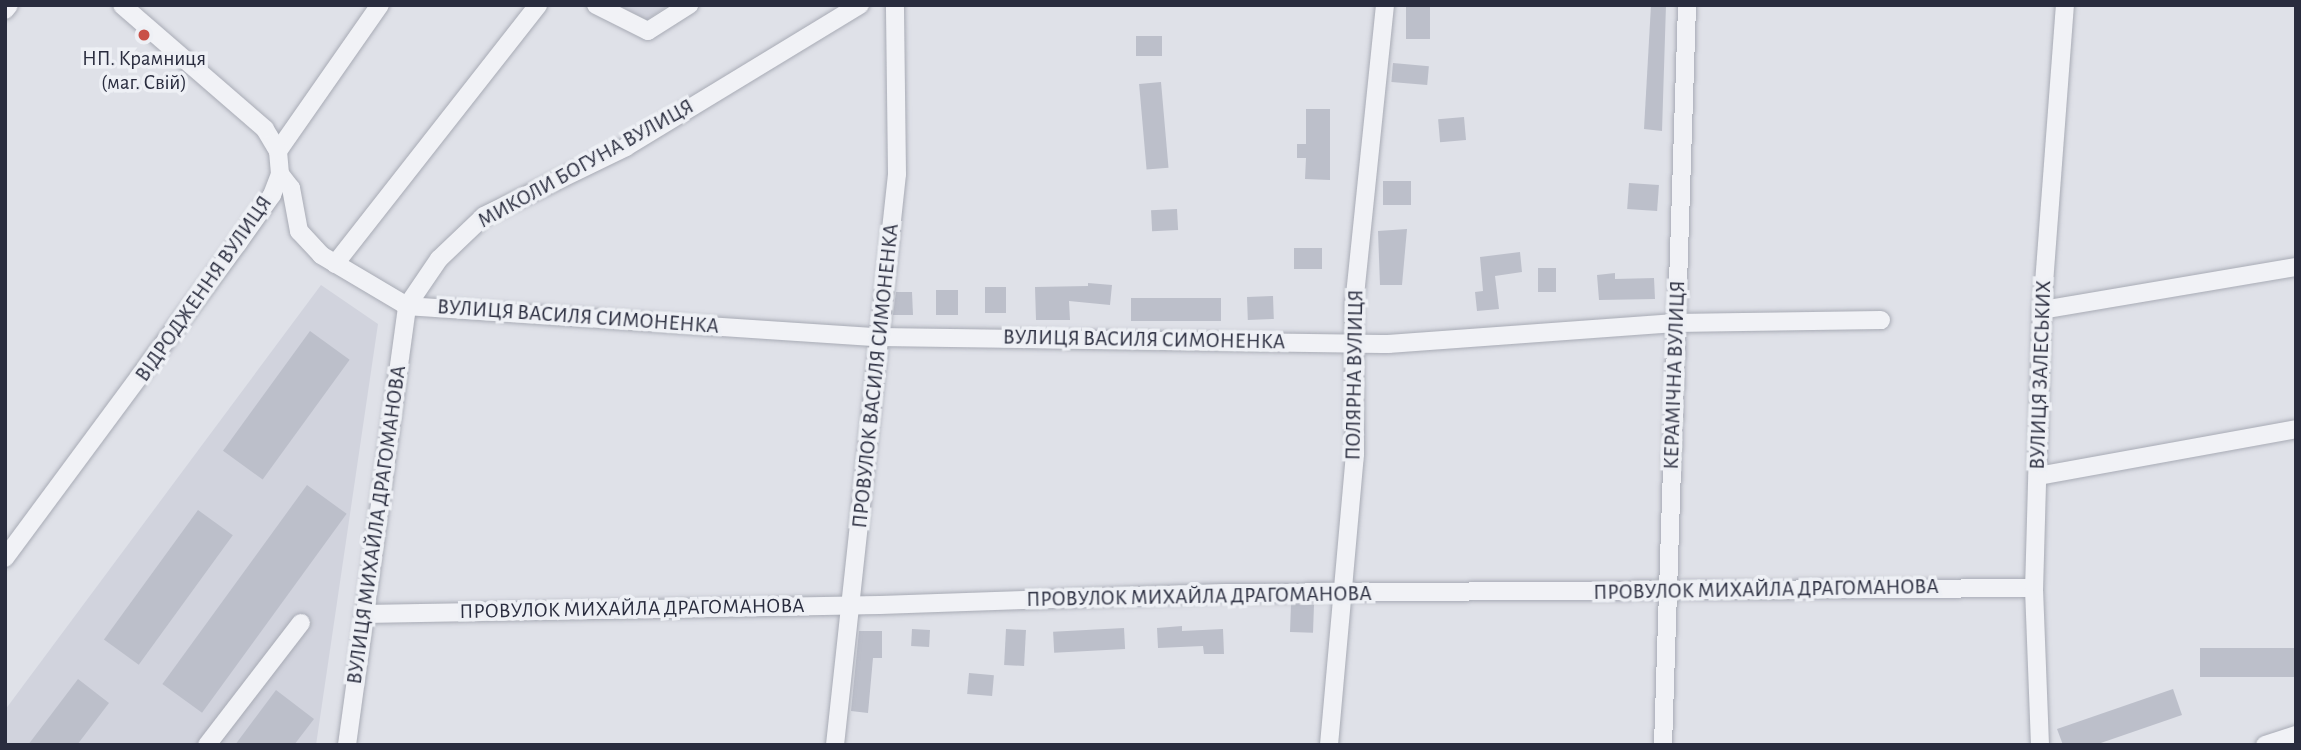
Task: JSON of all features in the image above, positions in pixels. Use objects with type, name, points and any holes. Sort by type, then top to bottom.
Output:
[{"type":"street","points":[[5,10],[9,5]]},
{"type":"street","points":[[122,5],[265,129],[278,151],[380,5]]},
{"type":"street","points":[[335,264],[538,5]]},
{"type":"street","points":[[596,5],[648,31],[688,5]]},
{"type":"street","name":"МИКОЛИ БОГУНА ВУЛИЦЯ","points":[[407,306],[439,259],[484,216],[626,147],[860,5]]},
{"type":"street","name":"ПРОВУЛОК ВАСИЛЯ СИМОНЕНКА","points":[[835,745],[897,174],[895,5]]},
{"type":"street","name":"ПОЛЯРНА ВУЛИЦЯ","points":[[1329,745],[1355,454],[1354,342],[1359,252],[1385,5]]},
{"type":"street","name":"КЕРАМІЧНА ВУЛИЦЯ","points":[[1663,745],[1687,5]]},
{"type":"street","name":"ВУЛИЦЯ ЗАЛЕСЬКИХ","points":[[2040,745],[2034,588],[2042,310],[2065,5]]},
{"type":"street","name":"ВІДРОДЖЕННЯ ВУЛИЦЯ","points":[[5,558],[272,195],[280,174],[278,151]]},
{"type":"street","points":[[280,174],[291,188],[299,231],[335,264],[407,306]]},
{"type":"street","points":[[2042,310],[2296,268]]},
{"type":"street","name":"ВУЛИЦЯ ВАСИЛЯ СИМОНЕНКА","points":[[407,306],[879,337],[1354,342],[1675,323],[1881,320]]},
{"type":"street","name":"ВУЛИЦЯ МИХАЙЛА ДРАГОМАНОВА","points":[[347,745],[407,306]]},
{"type":"street","points":[[2038,477],[2296,429]]},
{"type":"street","name":"ПРОВУЛОК МИХАЙЛА ДРАГОМАНОВА","points":[[364,614],[849,606],[1225,593],[1668,593],[2034,588]]},
{"type":"street","points":[[207,745],[301,623]]},
{"type":"street","points":[[2265,745],[2296,735]]},
{"type":"shaded area","points":[[618,5],[669,5],[647,20]]},
{"type":"shaded area","points":[[321,285],[378,324],[316,745],[5,745],[5,710]]},
{"type":"building","points":[[1406,5],[1430,5],[1430,39],[1406,39]]},
{"type":"building","points":[[1651,5],[1666,5],[1662,131],[1644,129]]},
{"type":"building","points":[[1136,36],[1162,36],[1162,56],[1136,56]]},
{"type":"building","points":[[1393,63],[1429,66],[1427,85],[1391,82]]},
{"type":"building","points":[[1161,82],[1168,168],[1147,170],[1139,84]]},
{"type":"building","points":[[1306,109],[1330,109],[1330,180],[1305,179],[1306,158],[1297,158],[1297,144],[1306,144]]},
{"type":"building","points":[[1464,117],[1466,140],[1440,142],[1438,119]]},
{"type":"building","points":[[1383,181],[1411,181],[1411,205],[1383,205]]},
{"type":"building","points":[[1629,183],[1659,185],[1657,211],[1627,209]]},
{"type":"building","points":[[1177,209],[1178,230],[1152,231],[1151,210]]},
{"type":"building","points":[[1407,229],[1402,285],[1380,285],[1378,231]]},
{"type":"building","points":[[1294,248],[1322,248],[1322,269],[1294,269]]},
{"type":"building","points":[[1520,252],[1522,272],[1495,276],[1499,309],[1477,311],[1475,292],[1483,291],[1480,257]]},
{"type":"building","points":[[1538,268],[1556,268],[1556,292],[1538,292]]},
{"type":"building","points":[[1615,273],[1615,279],[1654,278],[1655,299],[1599,300],[1597,275]]},
{"type":"building","points":[[1088,283],[1112,285],[1110,305],[1069,301],[1070,320],[1036,320],[1035,287],[1088,286]]},
{"type":"building","points":[[985,287],[1006,287],[1006,313],[985,313]]},
{"type":"building","points":[[936,290],[958,290],[958,315],[936,315]]},
{"type":"building","points":[[896,292],[912,292],[913,315],[893,315]]},
{"type":"building","points":[[1273,296],[1274,319],[1248,320],[1247,297]]},
{"type":"building","points":[[1131,298],[1221,298],[1221,321],[1131,321]]},
{"type":"building","points":[[310,331],[350,360],[263,480],[223,451]]},
{"type":"building","points":[[307,485],[347,514],[202,713],[162,684]]},
{"type":"building","points":[[198,510],[233,535],[139,665],[104,639]]},
{"type":"building","points":[[1291,604],[1314,605],[1313,633],[1290,632]]},
{"type":"building","points":[[1182,626],[1182,631],[1223,629],[1224,654],[1204,654],[1203,646],[1158,648],[1157,628]]},
{"type":"building","points":[[1124,628],[1125,649],[1054,653],[1053,632]]},
{"type":"building","points":[[912,629],[930,630],[929,647],[911,646]]},
{"type":"building","points":[[1006,629],[1026,630],[1024,666],[1004,665]]},
{"type":"building","points":[[859,631],[882,631],[882,658],[873,658],[868,713],[851,711]]},
{"type":"building","points":[[2200,648],[2296,648],[2296,677],[2200,677]]},
{"type":"building","points":[[969,673],[994,675],[992,696],[967,694]]},
{"type":"building","points":[[78,679],[109,703],[77,745],[28,745]]},
{"type":"building","points":[[2173,689],[2182,715],[2095,745],[2063,745],[2057,729]]},
{"type":"building","points":[[276,690],[314,719],[294,745],[235,745]]},
{"type":"place","name":"НП. Крамниця (маг. Свій)","points":[[144,35]]}]
